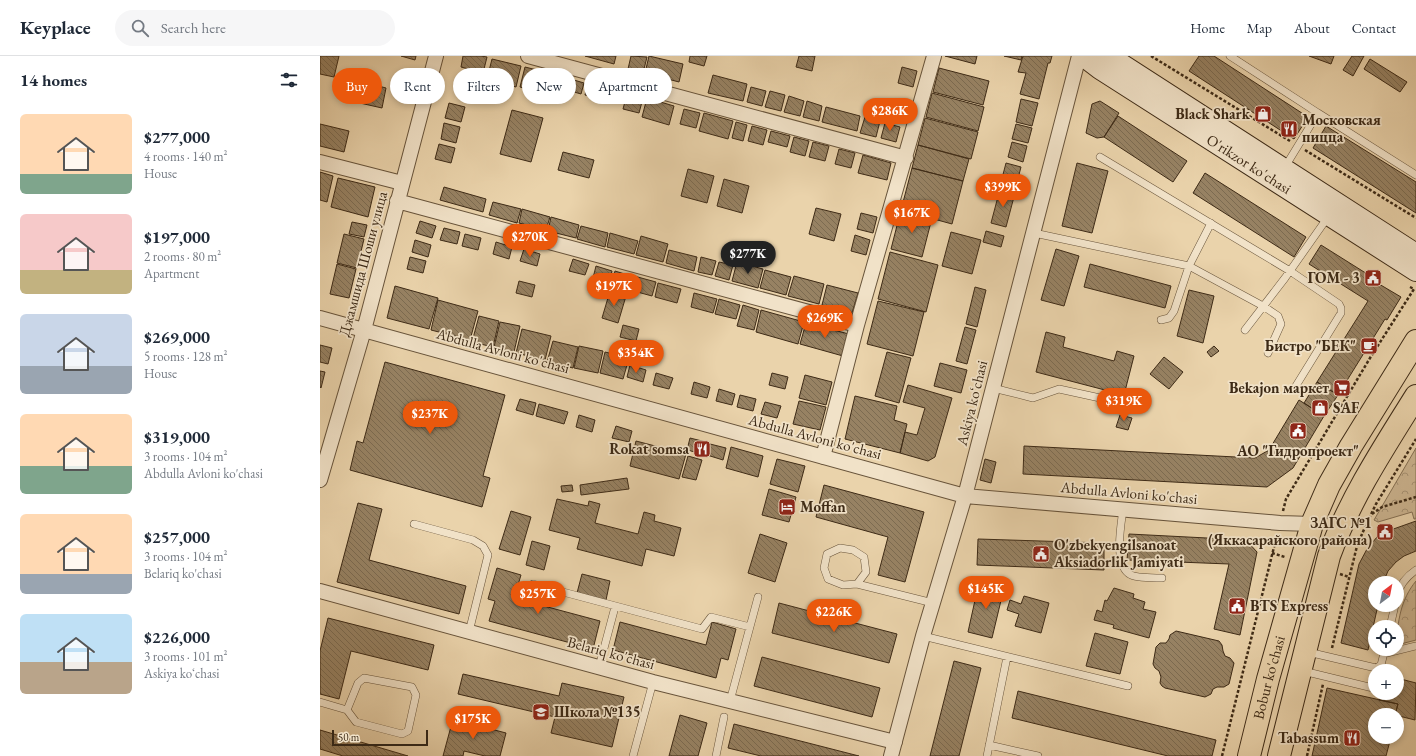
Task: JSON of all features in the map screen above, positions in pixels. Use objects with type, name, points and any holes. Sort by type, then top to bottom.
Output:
[{"type":"main road","name":"O'rikzor ko'chasi","points":[[1083,56],[1100,69],[1329,215],[1415,280]]},
{"type":"main road","name":"O'rikzor ko'chasi","points":[[1109,56],[1416,254]]},
{"type":"main road","name":"Bobur ko'chasi","points":[[1249,756],[1268,679],[1312,524],[1329,485],[1351,446],[1416,341]]},
{"type":"main road","name":"Bobur ko'chasi","points":[[1279,756],[1329,556],[1341,527],[1358,494],[1413,406]]},
{"type":"main road","points":[[1268,679],[1273,686],[1281,690],[1289,690],[1301,670]]},
{"type":"street","name":"Джамшида Шоши улица","points":[[320,480],[364,330],[436,56]]},
{"type":"street","points":[[528,56],[906,158]]},
{"type":"street","points":[[823,457],[857,325],[934,56]]},
{"type":"street","name":"Askiya koʻchasi","points":[[893,749],[923,636],[965,496],[1079,56]]},
{"type":"street","points":[[320,162],[402,183]]},
{"type":"street","points":[[397,201],[857,325]]},
{"type":"street","name":"Abdulla Avloni ko'chasi","points":[[320,318],[965,496],[1280,523],[1312,524]]},
{"type":"street","name":"Belariq ko'chasi","points":[[320,591],[653,682],[730,701],[893,749]]},
{"type":"lane","points":[[1230,56],[1416,175]]},
{"type":"lane","points":[[1284,169],[1318,113]]},
{"type":"lane","points":[[1100,157],[1290,271],[1339,304],[1341,313],[1294,389]]},
{"type":"lane","points":[[1245,330],[1290,271],[1329,215]]},
{"type":"lane","points":[[1160,320],[1169,318],[1174,311],[1189,266],[1211,223]]},
{"type":"lane","points":[[1034,233],[1189,266],[1263,306],[1278,316],[1281,324],[1268,353]]},
{"type":"lane","points":[[993,388],[1032,398],[1059,389],[1124,403]]},
{"type":"lane","points":[[1123,509],[1119,541],[1121,562],[1126,572],[1132,576],[1162,578]]},
{"type":"lane","points":[[414,524],[473,540],[482,546],[488,555],[469,632]]},
{"type":"lane","points":[[857,584],[866,572],[864,557],[853,550],[840,548],[828,554],[824,568],[828,579],[843,585],[857,584],[933,603]]},
{"type":"lane","points":[[1404,581],[1416,570]]},
{"type":"lane","points":[[533,584],[702,629],[711,617],[750,627]]},
{"type":"lane","points":[[730,701],[758,597]]},
{"type":"lane","points":[[599,667],[615,607]]},
{"type":"lane","points":[[923,636],[1128,686]]},
{"type":"lane","points":[[1404,648],[1416,646]]},
{"type":"lane","points":[[1301,670],[1376,668],[1381,665],[1383,656]]},
{"type":"lane","points":[[987,756],[1007,657]]},
{"type":"lane","points":[[1301,670],[1368,687]]},
{"type":"lane","points":[[320,702],[347,710],[356,722],[402,734],[408,731],[416,695],[412,687],[364,678],[358,683],[347,710]]},
{"type":"lane","points":[[633,756],[653,682]]},
{"type":"lane","points":[[716,756],[724,717]]},
{"type":"lane","points":[[989,745],[1038,756]]},
{"type":"path","points":[[1151,56],[1416,218]]},
{"type":"path","points":[[1286,499],[1415,280]]},
{"type":"path","points":[[1349,577],[1357,546],[1370,515],[1406,453],[1416,439]]},
{"type":"path","points":[[1370,515],[1382,507],[1416,497]]},
{"type":"path","points":[[1222,756],[1280,523]]},
{"type":"green space","points":[[1416,448],[1416,519],[1414,519],[1412,512],[1378,522],[1374,520]]},
{"type":"green space","points":[[1416,581],[1416,640],[1404,643],[1404,620],[1399,619],[1401,612],[1404,612],[1404,601]]},
{"type":"building","points":[[320,56],[339,56],[336,68],[332,68],[332,77],[320,74]]},
{"type":"building","points":[[401,56],[416,56],[415,60]]},
{"type":"building","points":[[463,56],[487,57],[484,68],[461,67]]},
{"type":"building","points":[[585,56],[616,56],[614,64]]},
{"type":"building","points":[[631,56],[647,57],[644,68],[628,68]]},
{"type":"building","points":[[649,56],[683,64],[679,82],[672,80],[672,68],[646,68]]},
{"type":"building","points":[[690,56],[707,56],[704,66],[689,62]]},
{"type":"building","points":[[799,56],[815,56],[812,71],[796,67]]},
{"type":"building","points":[[945,56],[977,56],[975,64]]},
{"type":"building","points":[[1004,56],[1022,56],[1021,60]]},
{"type":"building","points":[[1023,56],[1052,56],[1050,63],[1048,63],[1039,99],[1020,94],[1026,73],[1018,72]]},
{"type":"building","points":[[1199,56],[1214,56],[1308,117],[1294,139],[1189,71]]},
{"type":"building","points":[[1309,56],[1334,56],[1331,64]]},
{"type":"building","points":[[1352,56],[1364,56],[1353,76],[1343,70]]},
{"type":"building","points":[[492,59],[521,66],[516,87],[514,86],[514,68],[490,68]]},
{"type":"building","points":[[1370,59],[1407,82],[1400,92],[1364,69]]},
{"type":"building","points":[[902,67],[917,71],[913,87],[898,83]]},
{"type":"building","points":[[939,68],[989,81],[983,105],[933,92]]},
{"type":"building","points":[[713,75],[747,84],[743,101],[708,93]]},
{"type":"building","points":[[576,81],[584,83],[581,94],[576,93]]},
{"type":"building","points":[[382,87],[386,88],[382,108],[364,104],[382,104]]},
{"type":"building","points":[[751,87],[766,91],[762,106],[747,102]]},
{"type":"building","points":[[770,91],[785,95],[781,111],[765,107]]},
{"type":"building","points":[[932,93],[984,107],[978,131],[926,117]]},
{"type":"building","points":[[789,96],[804,101],[800,116],[784,112]]},
{"type":"building","points":[[1021,99],[1038,103],[1032,126],[1016,122]]},
{"type":"building","points":[[807,101],[822,106],[819,121],[803,117]]},
{"type":"building","points":[[1100,101],[1119,113],[1104,137],[1097,138],[1086,133],[1092,104]]},
{"type":"building","points":[[449,103],[465,107],[461,122],[445,118]]},
{"type":"building","points":[[624,104],[641,104],[639,113],[623,109]]},
{"type":"building","points":[[645,104],[667,104],[674,106],[669,125],[642,117]]},
{"type":"building","points":[[826,107],[860,116],[857,131],[822,122]]},
{"type":"building","points":[[684,109],[700,113],[696,128],[680,124]]},
{"type":"building","points":[[512,110],[543,118],[531,162],[500,154]]},
{"type":"building","points":[[704,113],[733,121],[728,139],[699,131]]},
{"type":"building","points":[[1118,116],[1187,161],[1173,182],[1104,137]]},
{"type":"building","points":[[865,117],[880,121],[876,137],[860,133]]},
{"type":"building","points":[[925,118],[978,132],[971,159],[918,145]]},
{"type":"building","points":[[736,122],[747,125],[743,141],[732,138]]},
{"type":"building","points":[[444,123],[460,127],[456,143],[441,139]]},
{"type":"building","points":[[885,123],[900,127],[896,142],[881,138]]},
{"type":"building","points":[[320,124],[349,131],[344,152],[320,146]]},
{"type":"building","points":[[1016,124],[1032,128],[1028,143],[1012,139]]},
{"type":"building","points":[[752,126],[767,130],[763,145],[748,141]]},
{"type":"building","points":[[1326,126],[1416,182],[1416,213],[1313,148]]},
{"type":"building","points":[[771,131],[790,136],[787,147],[768,142]]},
{"type":"building","points":[[794,137],[809,141],[805,156],[790,152]]},
{"type":"building","points":[[813,142],[829,146],[825,161],[809,157]]},
{"type":"building","points":[[1012,142],[1027,146],[1023,162],[1008,157]]},
{"type":"building","points":[[439,144],[455,148],[451,163],[435,159]]},
{"type":"building","points":[[918,145],[969,159],[963,181],[912,168]]},
{"type":"building","points":[[839,149],[855,153],[851,168],[835,164]]},
{"type":"building","points":[[563,152],[594,160],[589,178],[558,170]]},
{"type":"building","points":[[863,155],[891,163],[887,180],[858,173]]},
{"type":"building","points":[[1006,163],[1021,167],[1015,190],[1000,186]]},
{"type":"building","points":[[1077,163],[1108,171],[1092,233],[1062,226]]},
{"type":"building","points":[[912,168],[963,181],[952,224],[901,210]]},
{"type":"building","points":[[688,169],[714,176],[707,203],[681,196]]},
{"type":"building","points":[[320,172],[333,176],[327,202],[320,200]]},
{"type":"building","points":[[1205,173],[1306,237],[1294,257],[1193,193]]},
{"type":"building","points":[[338,178],[375,187],[368,217],[331,207]]},
{"type":"building","points":[[724,179],[749,186],[742,213],[717,206]]},
{"type":"building","points":[[444,187],[486,199],[483,212],[440,200]]},
{"type":"building","points":[[1000,189],[1015,193],[1006,227],[991,223]]},
{"type":"building","points":[[493,202],[521,209],[517,223],[489,215]]},
{"type":"building","points":[[816,208],[841,214],[834,241],[809,234]]},
{"type":"building","points":[[522,209],[550,217],[546,230],[519,223]]},
{"type":"building","points":[[901,210],[932,218],[922,257],[891,249]]},
{"type":"building","points":[[861,213],[877,217],[873,233],[857,229]]},
{"type":"building","points":[[551,217],[579,225],[576,238],[548,231]]},
{"type":"building","points":[[420,221],[436,226],[432,238],[416,233]]},
{"type":"building","points":[[352,222],[367,225],[364,237],[349,234]]},
{"type":"building","points":[[581,226],[608,233],[605,247],[577,239]]},
{"type":"building","points":[[444,228],[460,232],[457,244],[440,240]]},
{"type":"building","points":[[986,231],[1004,236],[1001,247],[983,242]]},
{"type":"building","points":[[951,232],[981,240],[972,274],[942,266]]},
{"type":"building","points":[[610,233],[638,241],[634,254],[607,247]]},
{"type":"building","points":[[344,234],[364,239],[357,268],[337,263]]},
{"type":"building","points":[[465,234],[481,238],[478,250],[462,246]]},
{"type":"building","points":[[855,235],[870,240],[866,255],[851,251]]},
{"type":"building","points":[[641,236],[668,244],[663,262],[636,255]]},
{"type":"building","points":[[415,240],[431,245],[428,257],[412,252]]},
{"type":"building","points":[[496,242],[512,247],[509,259],[493,254]]},
{"type":"building","points":[[1321,245],[1401,297],[1387,320],[1385,319],[1338,395],[1317,382],[1368,301],[1309,264]]},
{"type":"building","points":[[524,249],[540,254],[537,266],[520,261]]},
{"type":"building","points":[[1056,249],[1079,256],[1064,306],[1041,300]]},
{"type":"building","points":[[669,250],[697,257],[694,271],[666,263]]},
{"type":"building","points":[[890,252],[938,265],[926,312],[878,299]]},
{"type":"building","points":[[410,257],[426,261],[423,273],[407,269]]},
{"type":"building","points":[[701,257],[716,261],[712,275],[698,272]]},
{"type":"building","points":[[573,259],[589,264],[585,275],[569,271]]},
{"type":"building","points":[[719,262],[733,265],[729,280],[715,276]]},
{"type":"building","points":[[737,262],[763,269],[758,288],[732,281]]},
{"type":"building","points":[[337,264],[356,269],[349,298],[330,294]]},
{"type":"building","points":[[1090,264],[1171,286],[1165,308],[1084,287]]},
{"type":"building","points":[[596,266],[612,271],[609,282],[593,278]]},
{"type":"building","points":[[765,270],[791,277],[786,295],[760,288]]},
{"type":"building","points":[[615,271],[631,276],[628,287],[612,283]]},
{"type":"building","points":[[634,276],[656,282],[652,296],[630,290]]},
{"type":"building","points":[[794,276],[824,284],[819,304],[788,296]]},
{"type":"building","points":[[519,281],[535,285],[532,297],[516,293]]},
{"type":"building","points":[[658,283],[681,289],[677,303],[655,297]]},
{"type":"building","points":[[827,285],[858,293],[852,313],[822,305]]},
{"type":"building","points":[[395,286],[438,298],[429,329],[387,318]]},
{"type":"building","points":[[975,287],[986,290],[977,327],[966,324]]},
{"type":"building","points":[[1189,290],[1214,296],[1203,343],[1177,336]]},
{"type":"building","points":[[610,291],[626,296],[618,323],[602,318]]},
{"type":"building","points":[[694,293],[717,299],[713,313],[691,307]]},
{"type":"building","points":[[719,299],[740,305],[736,319],[715,314]]},
{"type":"building","points":[[438,300],[478,311],[470,340],[431,330]]},
{"type":"building","points":[[878,301],[924,312],[913,356],[867,344]]},
{"type":"building","points":[[743,305],[759,310],[754,330],[737,326]]},
{"type":"building","points":[[761,310],[804,322],[798,344],[756,332]]},
{"type":"building","points":[[479,316],[499,321],[493,347],[472,342]]},
{"type":"building","points":[[500,322],[520,326],[514,352],[494,347]]},
{"type":"building","points":[[806,323],[849,334],[843,356],[800,344]]},
{"type":"building","points":[[623,325],[639,329],[636,341],[620,337]]},
{"type":"building","points":[[965,327],[976,330],[967,364],[956,361]]},
{"type":"building","points":[[522,329],[551,336],[545,360],[516,353]]},
{"type":"building","points":[[1046,332],[1065,337],[1063,347],[1114,361],[1117,351],[1134,356],[1124,395],[1036,372]]},
{"type":"building","points":[[553,341],[578,347],[573,368],[547,362]]},
{"type":"building","points":[[320,345],[332,348],[328,364],[320,362]]},
{"type":"building","points":[[579,346],[603,351],[598,373],[574,368]]},
{"type":"building","points":[[1214,346],[1219,351],[1211,357],[1207,352]]},
{"type":"building","points":[[605,352],[629,358],[623,379],[600,373]]},
{"type":"building","points":[[887,352],[911,358],[899,403],[875,396]]},
{"type":"building","points":[[1164,357],[1183,372],[1169,389],[1150,374]]},
{"type":"building","points":[[385,362],[505,395],[483,476],[490,478],[482,507],[350,470],[357,441],[363,443]]},
{"type":"building","points":[[940,363],[967,370],[961,393],[934,386]]},
{"type":"building","points":[[630,365],[646,370],[643,382],[627,377]]},
{"type":"building","points":[[320,371],[325,372],[321,388],[320,387]]},
{"type":"building","points":[[656,373],[673,378],[669,389],[653,385]]},
{"type":"building","points":[[772,373],[788,377],[785,389],[769,385]]},
{"type":"building","points":[[805,375],[832,382],[826,405],[799,398]]},
{"type":"building","points":[[694,382],[710,387],[707,398],[691,394]]},
{"type":"building","points":[[1317,382],[1338,395],[1324,416],[1304,403]]},
{"type":"building","points":[[908,385],[952,398],[935,457],[928,461],[900,453],[905,432],[917,435],[925,408],[903,402]]},
{"type":"building","points":[[719,389],[735,394],[732,405],[716,401]]},
{"type":"building","points":[[740,395],[756,399],[753,411],[737,407]]},
{"type":"building","points":[[855,396],[897,406],[894,420],[907,424],[900,453],[845,439]]},
{"type":"building","points":[[520,399],[536,403],[533,415],[516,410]]},
{"type":"building","name":"АО \"Гидропроект\"","points":[[1299,400],[1324,416],[1293,468],[1267,487],[1023,474],[1024,446],[1255,458],[1269,450]]},
{"type":"building","points":[[799,401],[826,407],[820,430],[793,424]]},
{"type":"building","points":[[765,402],[781,406],[777,418],[761,414]]},
{"type":"building","points":[[539,404],[568,412],[564,424],[536,416]]},
{"type":"building","points":[[579,415],[595,420],[592,432],[576,427]]},
{"type":"building","points":[[1120,415],[1132,418],[1128,430],[1116,427]]},
{"type":"building","points":[[616,426],[632,431],[629,442],[612,438]]},
{"type":"building","points":[[690,438],[706,442],[703,454],[687,450]]},
{"type":"building","points":[[636,441],[686,454],[679,479],[630,466]]},
{"type":"building","points":[[710,444],[726,448],[723,460],[707,455]]},
{"type":"building","points":[[731,447],[763,456],[758,477],[726,468]]},
{"type":"building","points":[[688,456],[702,460],[696,480],[682,477]]},
{"type":"building","points":[[777,459],[805,466],[798,492],[770,484]]},
{"type":"building","points":[[985,459],[996,462],[991,483],[980,480]]},
{"type":"building","points":[[627,478],[629,489],[581,495],[580,485]]},
{"type":"building","points":[[572,485],[573,491],[562,492],[561,486]]},
{"type":"building","points":[[824,485],[924,512],[905,582],[878,575],[888,537],[816,517]]},
{"type":"building","points":[[769,489],[796,497],[789,522],[762,515]]},
{"type":"building","points":[[557,499],[588,506],[589,501],[600,504],[595,523],[638,534],[644,512],[655,515],[654,521],[681,528],[674,556],[646,549],[642,566],[577,549],[580,538],[549,530]]},
{"type":"building","points":[[358,503],[382,509],[369,560],[466,586],[459,614],[337,582]]},
{"type":"building","points":[[511,511],[531,517],[520,555],[499,549]]},
{"type":"building","points":[[1416,521],[1416,551],[1404,556],[1396,562],[1388,571],[1386,576],[1368,576],[1368,612],[1376,612],[1375,620],[1368,620],[1368,650],[1341,643],[1359,564],[1367,549],[1377,537],[1385,532]]},
{"type":"building","points":[[760,534],[787,543],[775,582],[748,573]]},
{"type":"building","points":[[1129,534],[1246,540],[1257,552],[1240,635],[1214,629],[1229,564],[1127,560]]},
{"type":"building","name":"O'zbekyengilsanoat Aksiadorlik Jamiyati","points":[[978,539],[1104,543],[1104,570],[977,565]]},
{"type":"building","points":[[532,541],[550,546],[544,570],[526,565]]},
{"type":"building","points":[[497,568],[521,575],[514,598],[600,621],[593,649],[489,621],[495,601],[488,599]]},
{"type":"building","points":[[582,574],[610,581],[606,600],[577,593]]},
{"type":"building","points":[[979,582],[1004,588],[992,638],[968,632]]},
{"type":"building","points":[[1114,588],[1134,594],[1133,598],[1145,602],[1143,609],[1156,612],[1149,638],[1113,628],[1114,625],[1094,620],[1097,610],[1102,612],[1105,600],[1107,601]]},
{"type":"building","points":[[1024,596],[1049,603],[1041,633],[1015,626],[1019,614],[1007,610],[1010,600],[1021,604]]},
{"type":"building","points":[[779,603],[897,634],[889,663],[772,633]]},
{"type":"building","points":[[328,618],[434,645],[428,670],[351,651],[339,699],[320,694],[320,651]]},
{"type":"building","points":[[620,622],[706,645],[712,622],[736,629],[728,660],[721,658],[716,678],[613,650]]},
{"type":"building","points":[[1176,631],[1219,641],[1222,645],[1225,656],[1230,658],[1234,663],[1229,684],[1224,687],[1217,687],[1213,689],[1211,694],[1205,697],[1162,686],[1160,683],[1161,677],[1159,671],[1153,664],[1156,647],[1160,643],[1166,643],[1170,635]]},
{"type":"building","points":[[1095,633],[1128,642],[1120,674],[1086,666]]},
{"type":"building","points":[[762,657],[880,688],[872,717],[754,686]]},
{"type":"building","points":[[954,661],[981,668],[959,756],[930,756]]},
{"type":"building","points":[[463,674],[559,696],[562,683],[624,697],[612,747],[551,733],[555,717],[458,694]]},
{"type":"building","points":[[1404,680],[1416,683],[1415,720],[1404,717],[1404,708],[1397,708],[1398,704],[1379,700],[1404,700]]},
{"type":"building","points":[[1327,688],[1368,697],[1368,700],[1380,700],[1398,704],[1397,708],[1368,708],[1368,744],[1389,744],[1386,756],[1312,756]]},
{"type":"building","points":[[1018,691],[1216,740],[1212,756],[1168,756],[1012,718]]},
{"type":"building","points":[[680,715],[707,723],[698,756],[669,756]]},
{"type":"building","points":[[453,719],[506,733],[500,756],[485,756],[464,751],[463,756],[443,756]]},
{"type":"building","points":[[734,724],[859,756],[761,756],[728,748]]},
{"type":"building","points":[[320,730],[408,756],[343,756],[320,749]]},
{"type":"place","name":"Black Shark","points":[[1263,114]]},
{"type":"place","name":"Московская пицца","points":[[1289,129]]},
{"type":"place","name":"ГОМ - 3","points":[[1373,278]]},
{"type":"place","name":"Бистро \"БЕК\"","points":[[1369,346]]},
{"type":"place","name":"Bekajon маркет","points":[[1342,388]]},
{"type":"place","name":"SAF","points":[[1320,408]]},
{"type":"place","name":"АО \"Гидропроект\"","points":[[1298,431]]},
{"type":"place","name":"Rokat somsa","points":[[702,449]]},
{"type":"place","name":"Moffan","points":[[787,507]]},
{"type":"place","name":"ЗАГС №1 (Яккасарайского района)","points":[[1385,532]]},
{"type":"place","name":"O'zbekyengilsanoat Aksiadorlik Jamiyati","points":[[1041,554]]},
{"type":"place","name":"BTS Express","points":[[1237,606]]},
{"type":"place","name":"Школа №135","points":[[541,712]]},
{"type":"place","name":"Tabassum","points":[[1352,738]]}]
